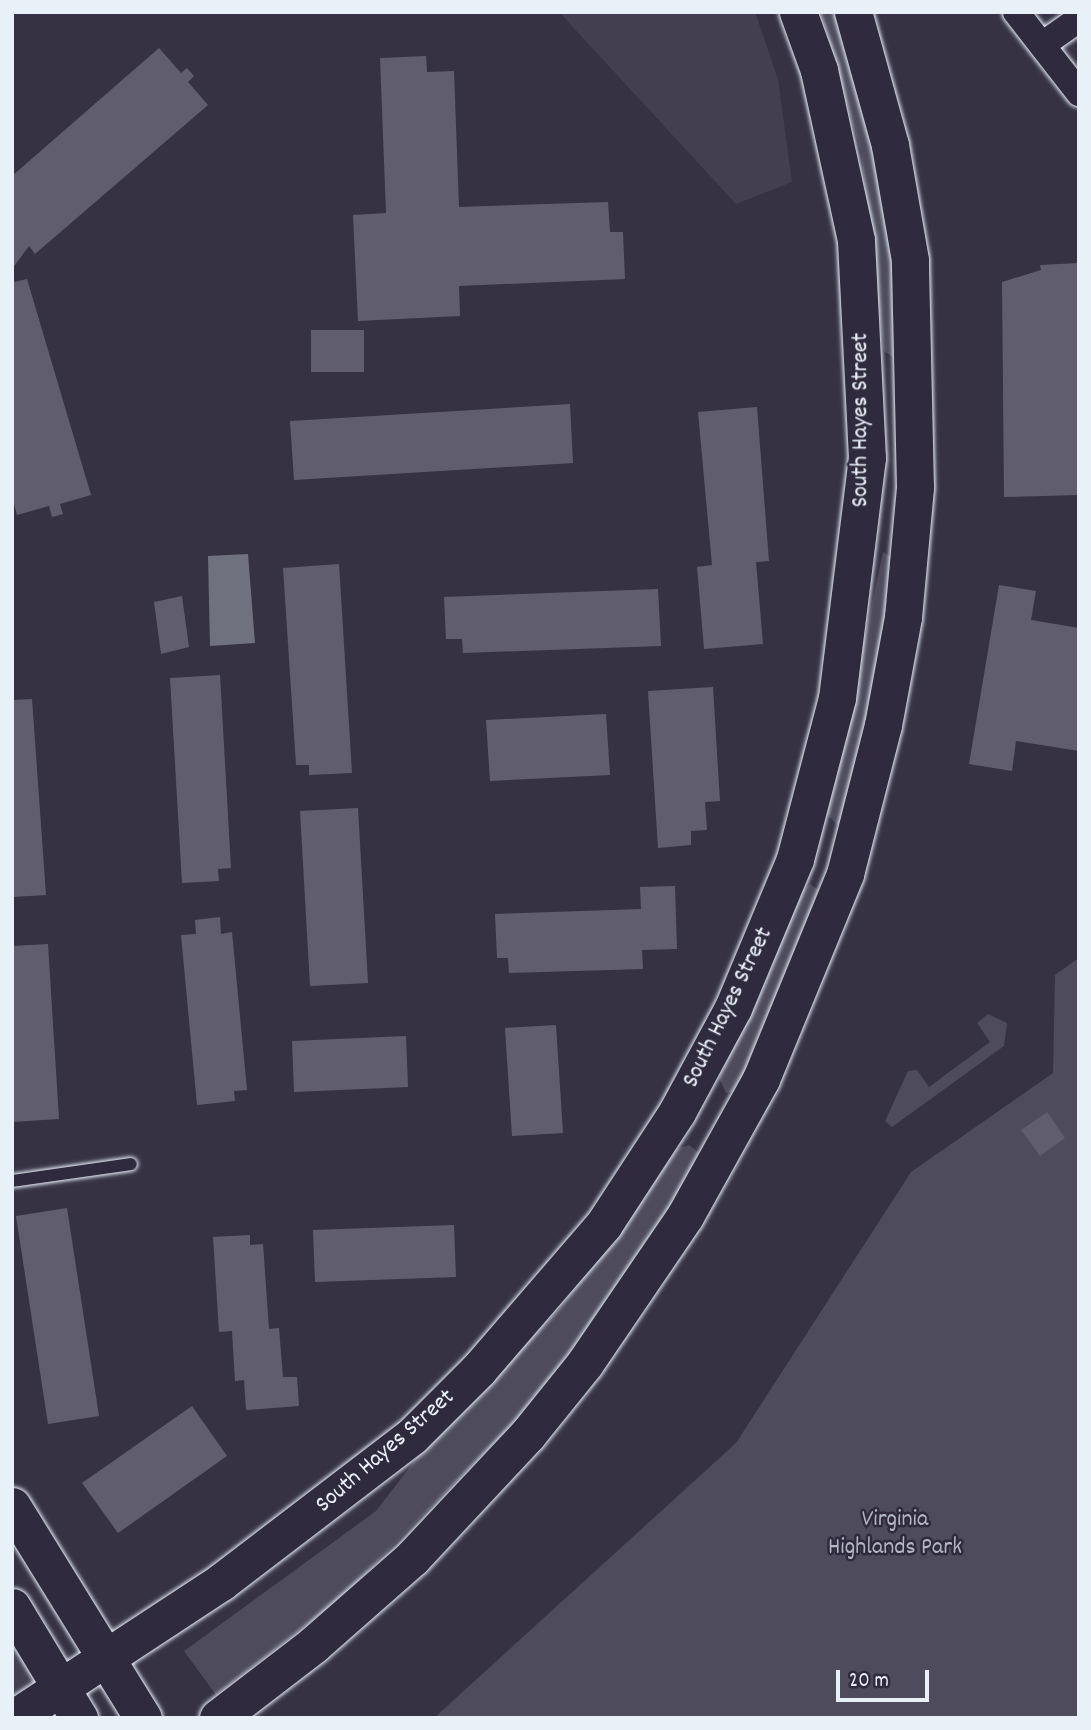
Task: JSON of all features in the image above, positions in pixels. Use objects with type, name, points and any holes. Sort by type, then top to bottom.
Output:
[{"type":"street","name":"South Hayes Street","points":[[14,1718],[71,1703],[109,1659],[355,1483],[412,1436],[534,1308],[624,1197],[677,1112],[733,1008],[780,900],[837,698],[867,458],[856,240],[819,70],[798,12]]},
{"type":"street","points":[[218,1718],[313,1645],[412,1558],[528,1434],[585,1363],[685,1216],[761,1079],[845,874],[883,725],[903,617],[915,486],[910,260],[890,145],[853,12]]},
{"type":"street","points":[[1016,12],[1079,93]]},
{"type":"street","points":[[1042,45],[1079,19]]},
{"type":"street","points":[[12,1506],[143,1718]]},
{"type":"street","points":[[12,1607],[71,1703]]},
{"type":"lane","points":[[12,1181],[131,1164]]},
{"type":"shaded area","points":[[559,12],[755,12],[778,79],[792,182],[736,204]]},
{"type":"shaded area","points":[[12,1607],[62,1688],[12,1718]]},
{"type":"green space","points":[[821,12],[840,12],[891,224],[896,359],[884,351],[861,152]]},
{"type":"green space","points":[[883,552],[893,558],[880,668],[842,822],[837,825],[827,814]]},
{"type":"green space","points":[[810,884],[819,890],[791,970],[736,1091],[726,1093],[719,1078],[801,892]]},
{"type":"green space","name":"Virginia Highlands Park","points":[[1079,958],[1079,1718],[434,1718],[736,1443],[911,1172],[1053,1073],[1055,975]]},
{"type":"green space","points":[[988,1014],[1007,1023],[1004,1046],[892,1127],[885,1121],[908,1071],[917,1070],[929,1087],[990,1042],[977,1023]]},
{"type":"green space","points":[[689,1145],[699,1153],[686,1184],[564,1363],[515,1422],[343,1596],[216,1695],[184,1651],[376,1511],[426,1446],[562,1306],[677,1149]]},
{"type":"water","points":[[248,554],[255,643],[210,646],[208,556]]},
{"type":"building","points":[[159,48],[181,73],[187,68],[194,76],[188,82],[208,105],[35,254],[29,246],[12,269],[12,176]]},
{"type":"building","points":[[426,56],[427,72],[454,71],[459,207],[608,202],[610,232],[623,232],[625,279],[459,286],[460,316],[358,321],[353,215],[386,213],[380,58]]},
{"type":"building","points":[[1079,263],[1079,495],[1004,497],[1002,282],[1041,270],[1040,265]]},
{"type":"building","points":[[12,278],[14,282],[27,279],[91,495],[60,504],[63,514],[52,517],[49,506],[17,515],[12,497]]},
{"type":"building","points":[[311,330],[364,330],[364,372],[311,372]]},
{"type":"building","points":[[570,404],[573,463],[294,480],[290,421]]},
{"type":"building","points":[[757,407],[769,561],[756,562],[763,644],[704,649],[697,567],[712,565],[698,412]]},
{"type":"building","points":[[339,564],[352,773],[309,775],[309,765],[296,765],[283,568]]},
{"type":"building","points":[[999,585],[1036,591],[1031,620],[1079,628],[1079,751],[1016,741],[1012,771],[969,764]]},
{"type":"building","points":[[658,589],[661,646],[463,653],[462,639],[446,639],[444,597]]},
{"type":"building","points":[[182,596],[189,647],[161,654],[154,602]]},
{"type":"building","points":[[220,675],[231,868],[218,869],[219,881],[182,883],[170,678]]},
{"type":"building","points":[[713,687],[720,801],[705,802],[707,830],[691,831],[691,845],[658,848],[648,691]]},
{"type":"building","points":[[32,699],[46,895],[12,897],[12,700]]},
{"type":"building","points":[[606,714],[610,775],[490,781],[486,720]]},
{"type":"building","points":[[358,808],[368,983],[310,986],[300,811]]},
{"type":"building","points":[[675,886],[677,949],[642,950],[643,969],[509,973],[508,958],[497,958],[495,914],[641,909],[640,887]]},
{"type":"building","points":[[220,917],[221,934],[232,932],[247,1090],[234,1091],[235,1101],[197,1105],[181,935],[196,934],[195,920]]},
{"type":"building","points":[[48,944],[59,1119],[12,1122],[12,946]]},
{"type":"building","points":[[556,1025],[563,1133],[512,1136],[505,1028]]},
{"type":"building","points":[[406,1036],[408,1087],[294,1092],[292,1041]]},
{"type":"building","points":[[1047,1112],[1065,1138],[1040,1156],[1021,1130]]},
{"type":"building","points":[[67,1208],[99,1416],[48,1424],[16,1216]]},
{"type":"building","points":[[454,1225],[456,1277],[315,1282],[313,1230]]},
{"type":"building","points":[[250,1235],[250,1245],[263,1244],[269,1329],[279,1328],[283,1377],[297,1377],[299,1406],[246,1410],[244,1380],[235,1381],[232,1331],[219,1332],[213,1237]]},
{"type":"building","points":[[192,1406],[227,1456],[118,1533],[82,1483]]}]
